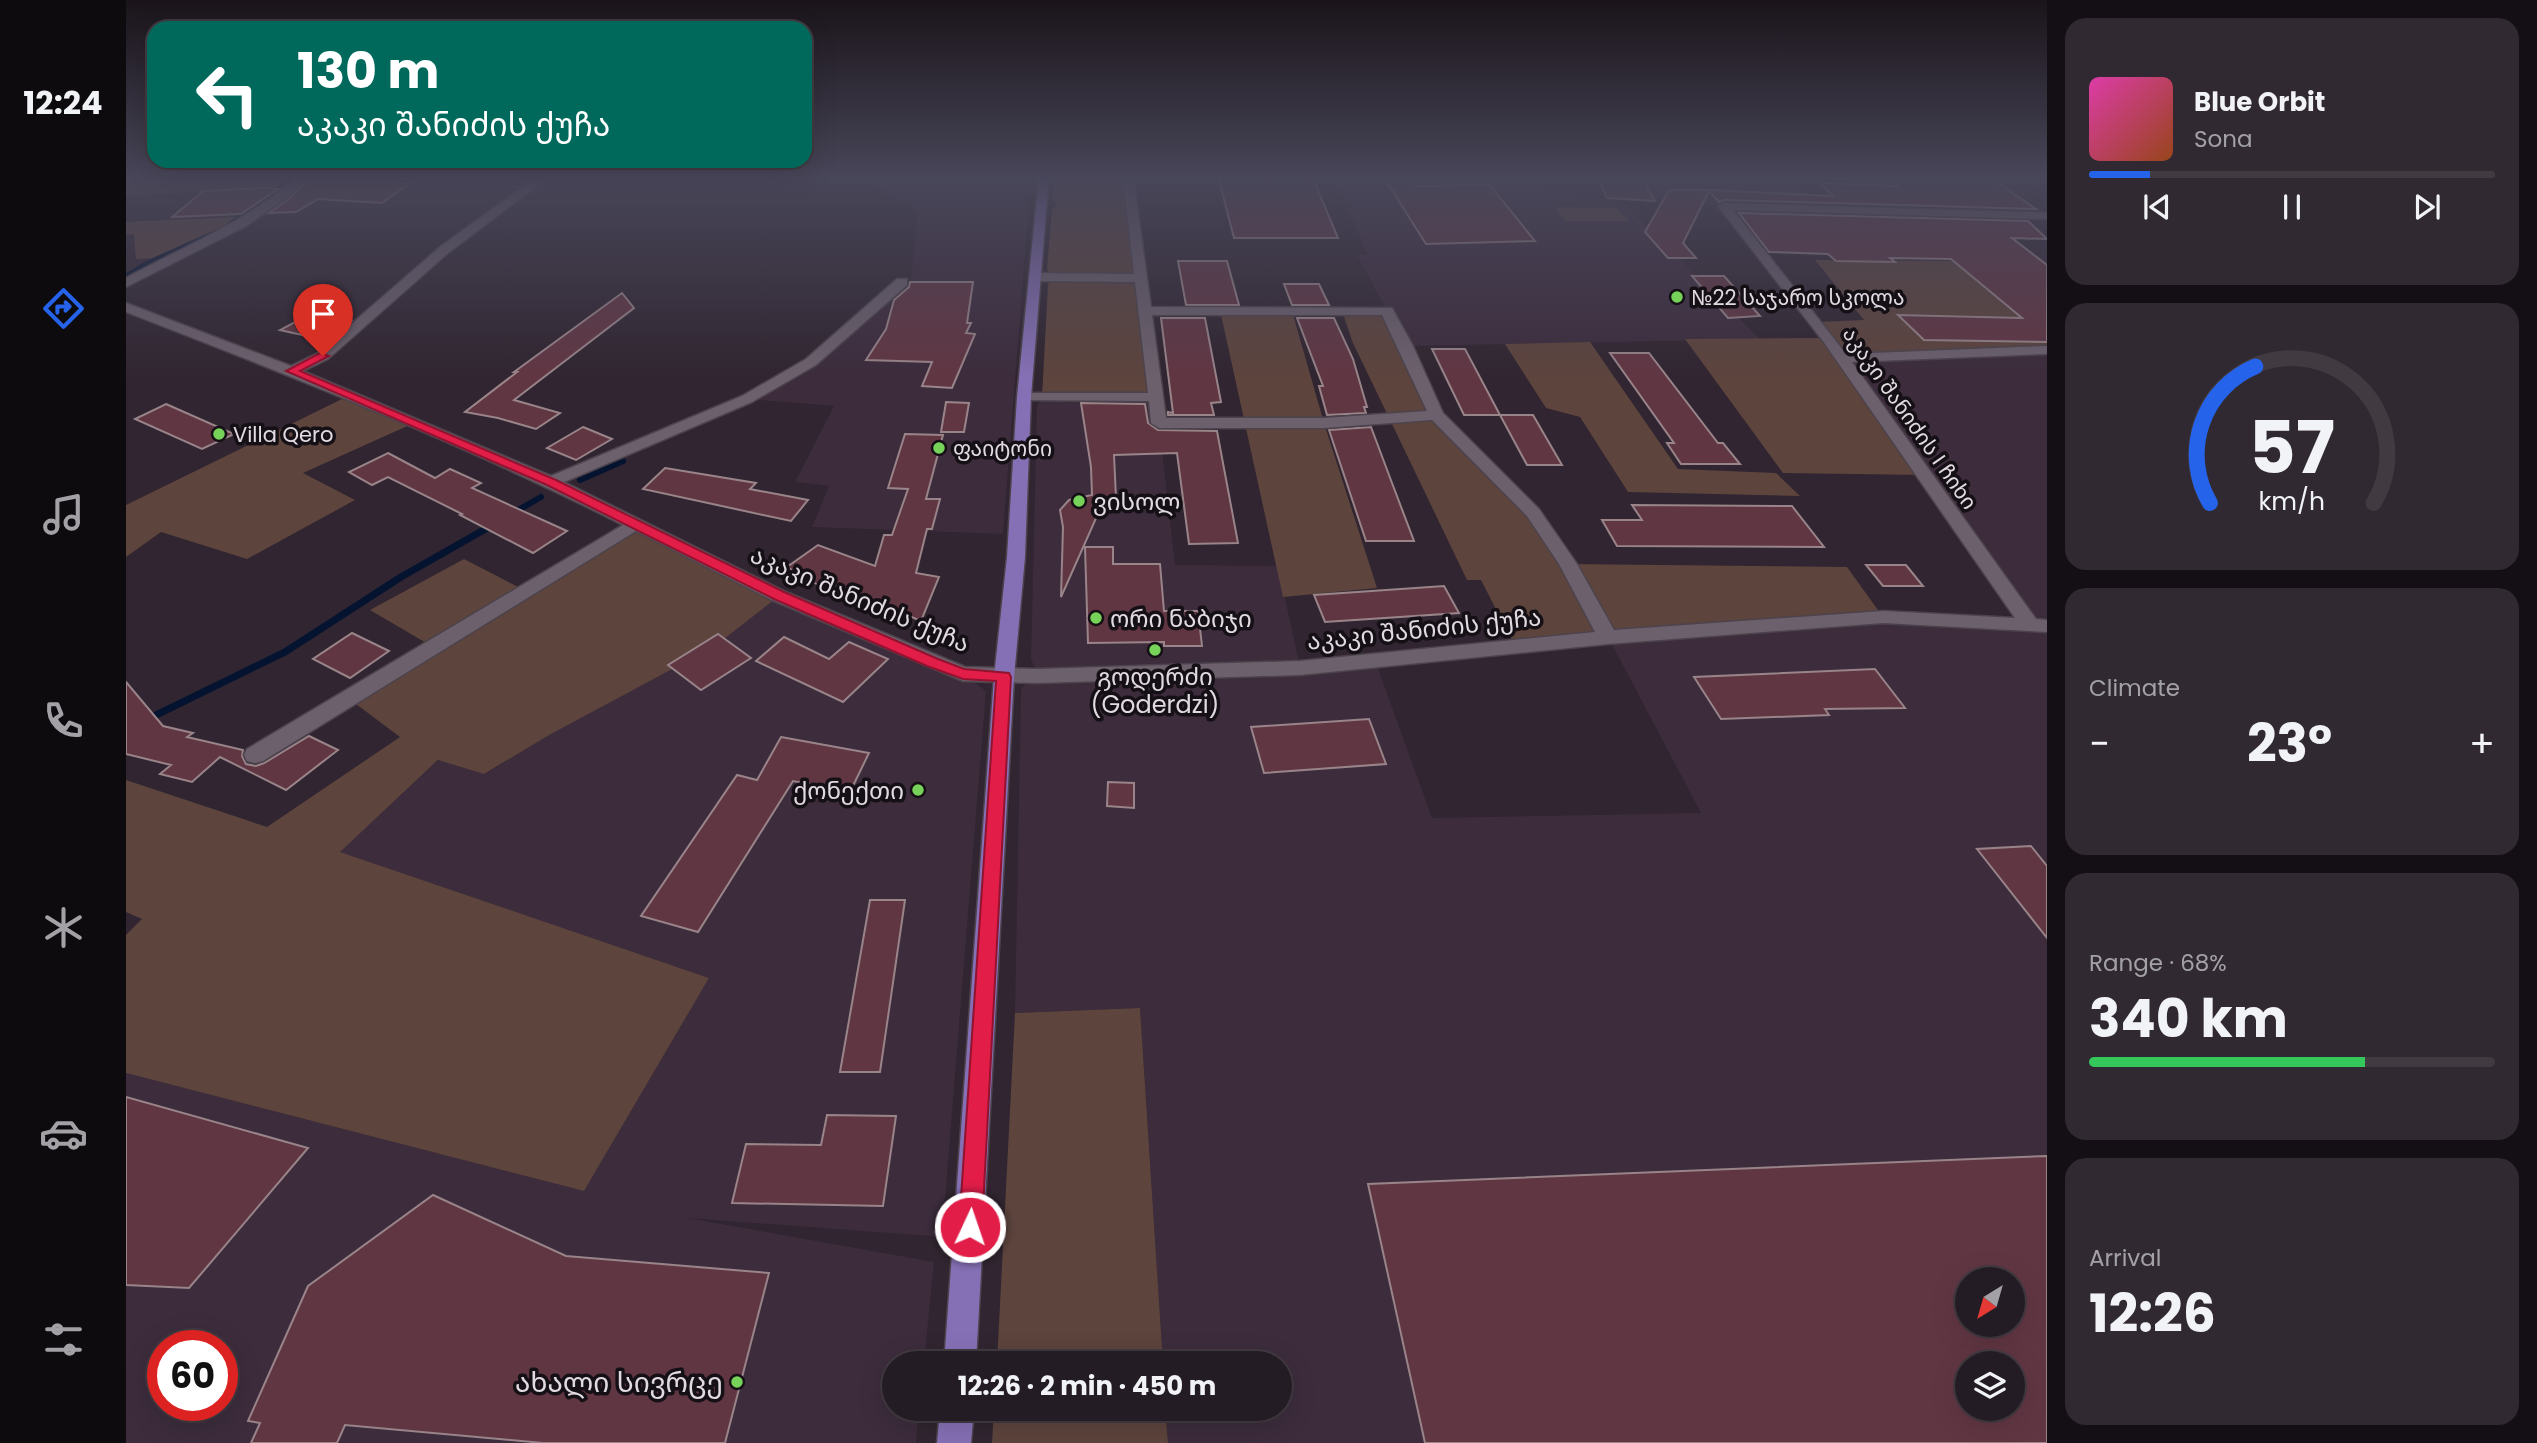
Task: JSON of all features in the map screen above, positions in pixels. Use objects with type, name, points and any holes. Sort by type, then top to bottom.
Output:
[{"type":"main road","points":[[961,1351],[1004,677],[1016,557],[1024,397],[1039,243]]},
{"type":"main road","points":[[954,1443],[956,1421]]},
{"type":"street","points":[[126,283],[167,258],[201,243]]},
{"type":"street","points":[[291,371],[323,356],[453,243]]},
{"type":"street","points":[[1137,243],[1159,423],[1324,423],[1436,415]]},
{"type":"street","name":"აკაკი შანიძის I ჩიხი","points":[[1753,243],[1843,358],[2039,625]]},
{"type":"street","points":[[1036,276],[1141,278]]},
{"type":"street","points":[[551,482],[747,399],[811,362],[902,282]]},
{"type":"street","name":"აკაკი შანიძის ქუჩა","points":[[126,307],[291,371],[551,482],[779,596],[963,674],[1004,677],[1300,667],[1608,637],[1883,617],[2039,625]]},
{"type":"street","points":[[1145,311],[1387,311],[1406,346],[1436,415],[1533,513],[1568,564],[1608,637]]},
{"type":"street","points":[[1843,358],[2047,350]]},
{"type":"street","points":[[1024,397],[1156,397]]},
{"type":"street","points":[[255,755],[636,524]]},
{"type":"shaded area","points":[[135,243],[197,243],[167,258],[136,259]]},
{"type":"shaded area","points":[[915,243],[1026,243],[1003,534],[812,527],[829,486],[795,482],[834,406],[747,399],[811,362],[902,282],[911,281]]},
{"type":"shaded area","points":[[1049,243],[1137,243],[1156,397],[1042,397],[1048,285],[1051,277],[1047,269]]},
{"type":"shaded area","points":[[1363,243],[1664,243],[1760,339],[1406,346],[1357,255],[1368,255]]},
{"type":"shaded area","points":[[1815,260],[1958,261],[2047,341],[2047,350],[1844,358],[1926,475],[1783,473],[1685,339],[1827,338],[1816,322],[1864,320]]},
{"type":"shaded area","points":[[1220,310],[1292,311],[1324,423],[1377,588],[1283,597]]},
{"type":"shaded area","points":[[1342,311],[1387,311],[1436,415],[1533,513],[1568,564],[1847,567],[1883,617],[1515,646],[1481,580],[1467,580],[1353,343]]},
{"type":"shaded area","points":[[1590,342],[1678,469],[1776,473],[1800,496],[1628,492],[1580,417],[1546,408],[1505,344]]},
{"type":"shaded area","points":[[2047,350],[2047,1443],[1168,1443],[1166,1421],[1292,1421],[1292,1351],[1162,1351],[1140,1008],[1015,1013],[1021,688],[1038,676],[1031,659],[1037,406],[1042,397],[1156,397],[1175,565],[1278,566],[1300,667],[1375,660],[1432,818],[1701,813],[1608,637],[1883,617],[2029,625],[1843,358]]},
{"type":"shaded area","points":[[350,395],[414,423],[303,473],[355,500],[247,559],[161,532],[126,557],[126,505]]},
{"type":"shaded area","points":[[636,524],[779,596],[715,646],[551,734],[484,774],[438,760],[340,852],[709,978],[584,1191],[126,1073],[126,935],[142,919],[126,912],[126,780],[267,827],[400,737],[348,698],[433,647],[370,610],[464,559],[526,591]]},
{"type":"shaded area","points":[[779,596],[963,674],[986,691],[942,1237],[688,1218],[934,1262],[925,1351],[882,1351],[882,1421],[918,1421],[916,1443],[126,1443],[126,1073],[584,1191],[709,978],[339,852],[439,760],[485,774]]},
{"type":"shaded area","points":[[1140,1008],[1162,1351],[998,1351],[1015,1013]]},
{"type":"shaded area","points":[[993,1421],[1166,1421],[1168,1443],[992,1443]]},
{"type":"building","points":[[1655,243],[1683,243],[1696,258],[1668,258]]},
{"type":"building","points":[[1762,243],[2019,243],[2047,265],[2047,342],[1924,340],[1898,315],[2022,318],[1951,259],[1836,261],[1828,254],[1769,252]]},
{"type":"building","points":[[1178,261],[1227,261],[1239,305],[1186,305]]},
{"type":"building","points":[[1692,276],[1724,276],[1760,316],[1728,318]]},
{"type":"building","points":[[910,282],[973,282],[967,323],[971,323],[966,333],[975,334],[952,388],[922,386],[932,362],[866,360],[886,329],[894,300],[909,287]]},
{"type":"building","points":[[1284,284],[1319,284],[1329,305],[1292,305]]},
{"type":"building","points":[[622,293],[634,308],[514,400],[560,413],[536,429],[465,412],[517,372],[514,372]]},
{"type":"building","points":[[312,313],[351,321],[320,339],[280,330]]},
{"type":"building","points":[[1161,318],[1205,318],[1221,402],[1211,403],[1214,415],[1168,415],[1168,412],[1173,413]]},
{"type":"building","points":[[1297,318],[1334,318],[1353,359],[1367,407],[1364,407],[1366,413],[1327,415],[1319,386],[1323,386]]},
{"type":"building","points":[[1432,349],[1465,349],[1500,415],[1464,415]]},
{"type":"building","points":[[1610,353],[1649,353],[1718,443],[1723,443],[1740,464],[1681,464],[1667,443],[1674,443]]},
{"type":"building","points":[[946,402],[969,403],[964,432],[941,432]]},
{"type":"building","points":[[1081,403],[1145,404],[1148,423],[1158,430],[1217,431],[1238,543],[1189,544],[1177,453],[1114,455],[1116,498],[1105,498],[1061,597],[1063,527],[1060,510],[1069,500],[1092,495],[1091,467]]},
{"type":"building","points":[[166,404],[234,434],[202,449],[135,419]]},
{"type":"building","points":[[1500,415],[1533,415],[1562,465],[1527,465]]},
{"type":"building","points":[[583,427],[612,439],[576,460],[547,448]]},
{"type":"building","points":[[1371,427],[1414,541],[1366,541],[1329,430]]},
{"type":"building","points":[[905,434],[943,435],[926,499],[940,499],[932,529],[927,529],[916,573],[939,577],[921,621],[832,584],[827,590],[787,567],[818,545],[875,566],[884,535],[892,535],[908,489],[888,488]]},
{"type":"building","points":[[388,453],[435,478],[450,469],[481,483],[472,488],[567,531],[533,553],[388,477],[372,485],[349,472]]},
{"type":"building","points":[[665,468],[756,483],[750,489],[808,500],[791,521],[643,489]]},
{"type":"building","points":[[1632,505],[1792,506],[1824,547],[1617,546],[1602,520],[1642,520]]},
{"type":"building","points":[[1085,547],[1113,547],[1113,564],[1160,564],[1164,611],[1198,611],[1202,646],[1164,646],[1164,642],[1088,643]]},
{"type":"building","points":[[1866,565],[1906,565],[1923,586],[1883,586]]},
{"type":"building","points":[[1444,586],[1459,613],[1325,622],[1314,595]]},
{"type":"building","points":[[352,633],[389,651],[350,678],[313,659]]},
{"type":"building","points":[[718,634],[751,658],[701,690],[668,665]]},
{"type":"building","points":[[784,637],[829,659],[849,642],[888,659],[843,702],[756,661]]},
{"type":"building","points":[[1875,669],[1905,708],[1825,709],[1829,715],[1721,719],[1694,677]]},
{"type":"building","points":[[126,682],[163,726],[193,733],[187,737],[243,750],[242,756],[246,764],[256,766],[264,763],[309,736],[338,750],[286,790],[220,757],[192,782],[160,774],[171,765],[126,754]]},
{"type":"building","points":[[1369,719],[1386,764],[1264,773],[1251,727]]},
{"type":"building","points":[[781,737],[869,753],[850,792],[793,781],[698,932],[641,916],[737,775],[757,780]]},
{"type":"building","points":[[1108,782],[1134,783],[1134,808],[1107,806]]},
{"type":"building","points":[[2031,846],[2047,866],[2047,938],[1977,849]]},
{"type":"building","points":[[870,900],[905,900],[880,1072],[840,1072]]},
{"type":"building","points":[[126,1097],[308,1148],[189,1288],[126,1285]]},
{"type":"building","points":[[827,1115],[896,1116],[883,1206],[732,1203],[746,1144],[821,1145]]},
{"type":"building","points":[[2047,1156],[2047,1443],[1425,1443],[1368,1184]]},
{"type":"building","points":[[433,1195],[566,1256],[769,1273],[725,1443],[543,1443],[345,1425],[337,1443],[251,1443],[260,1423],[248,1421],[308,1286]]},
{"type":"waterway","points":[[126,276],[149,262],[191,243]]},
{"type":"waterway","points":[[580,480],[623,461]]},
{"type":"waterway","points":[[513,513],[541,497]]},
{"type":"waterway","points":[[148,719],[285,652],[401,577],[496,523]]},
{"type":"place","name":"№22 საჯარო სკოლა","points":[[1677,297]]},
{"type":"place","name":"Villa Qero","points":[[219,434]]},
{"type":"place","name":"ფაიტონი","points":[[939,448]]},
{"type":"place","name":"ვისოლ","points":[[1079,501]]},
{"type":"place","name":"ორი ნაბიჯი","points":[[1096,618]]},
{"type":"place","name":"გოდერძი (Goderdzi)","points":[[1155,650]]},
{"type":"place","name":"ქონექთი","points":[[918,790]]},
{"type":"place","name":"ახალი სივრცე","points":[[737,1382]]},
{"type":"route","points":[[323,356],[291,371],[551,482],[779,596],[932,663],[963,674],[1004,677],[970,1227]]}]
